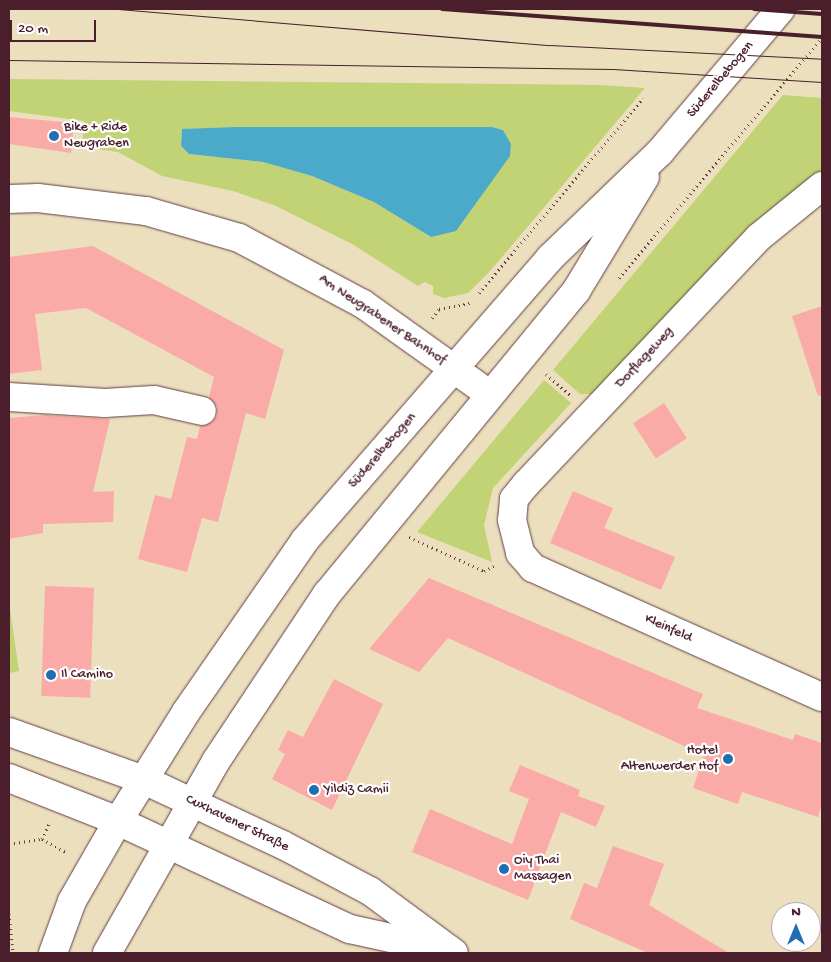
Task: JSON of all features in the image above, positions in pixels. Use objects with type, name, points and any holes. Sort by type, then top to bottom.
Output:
[{"type":"main road","name":"Süderelbebogen","points":[[53,953],[72,902],[118,821],[305,540],[575,231],[660,152],[781,9]]},
{"type":"main road","name":"Süderelbebogen","points":[[107,953],[193,802],[327,594],[489,394],[576,291],[660,152]]},
{"type":"main road","name":"Dorflageweg","points":[[520,553],[512,520],[514,499],[526,484],[759,237],[822,186]]},
{"type":"main road","name":"Am Neugrabener Bahnhof","points":[[9,200],[108,206],[207,226],[310,272],[415,340],[489,394]]},
{"type":"main road","points":[[9,397],[154,400],[202,411]]},
{"type":"main road","name":"Kleinfeld","points":[[520,553],[533,568],[556,581],[822,697]]},
{"type":"main road","name":"Cuxhavener Straße","points":[[9,732],[144,780],[193,802],[370,891],[450,952]]},
{"type":"main road","name":"Cuxhavener Straße","points":[[9,778],[118,821],[350,929],[450,952]]},
{"type":"path","points":[[611,287],[822,38]]},
{"type":"path","points":[[415,340],[439,309],[468,306],[643,98]]},
{"type":"path","points":[[552,379],[571,396]]},
{"type":"path","points":[[414,540],[484,571],[520,553]]},
{"type":"path","points":[[9,844],[42,839],[54,814]]},
{"type":"path","points":[[9,914],[12,953]]},
{"type":"green space","points":[[9,79],[600,85],[645,88],[491,270],[468,293],[444,298],[433,294],[433,286],[425,282],[418,286],[352,244],[276,206],[233,191],[162,176],[118,152],[82,147],[84,121],[9,111]],"holes":[[[492,127],[503,130],[511,144],[510,156],[431,237],[374,202],[312,176],[263,162],[189,154],[181,146],[182,129]]]},
{"type":"green space","points":[[783,95],[822,98],[822,171],[749,229],[593,394],[580,394],[553,370]]},
{"type":"green space","points":[[544,380],[571,403],[493,488],[484,525],[492,562],[417,532]]},
{"type":"green space","points":[[9,602],[19,671],[9,673]]},
{"type":"water","points":[[237,127],[492,127],[503,130],[511,144],[510,156],[456,231],[431,237],[374,202],[312,176],[263,162],[189,154],[181,146],[182,129]]},
{"type":"building","points":[[9,117],[74,123],[71,153],[9,144]]},
{"type":"building","points":[[93,246],[284,350],[265,419],[246,413],[218,522],[202,518],[187,572],[138,559],[155,495],[171,499],[187,437],[197,439],[200,426],[213,422],[217,415],[217,406],[209,397],[214,377],[86,308],[35,314],[42,370],[9,374],[9,257]]},
{"type":"building","points":[[822,306],[822,395],[818,396],[792,316]]},
{"type":"building","points":[[664,403],[687,438],[656,458],[633,423]]},
{"type":"building","points":[[44,415],[110,419],[93,492],[114,491],[113,522],[43,524],[43,533],[9,539],[9,418]]},
{"type":"building","points":[[573,491],[613,508],[604,528],[675,557],[661,590],[550,543]]},
{"type":"building","points":[[429,578],[703,694],[697,708],[793,740],[795,734],[822,743],[822,804],[818,817],[742,792],[738,804],[693,788],[704,755],[448,638],[419,672],[369,649]]},
{"type":"building","points":[[45,586],[94,588],[90,698],[41,696]]},
{"type":"building","points":[[334,679],[383,704],[332,810],[272,779],[285,754],[278,750],[288,730],[303,737]]},
{"type":"building","points":[[520,765],[580,790],[578,796],[605,806],[596,827],[561,812],[528,900],[412,852],[430,809],[512,844],[529,799],[509,791]]},
{"type":"building","points":[[613,846],[664,864],[649,905],[729,953],[648,953],[570,919],[584,883],[597,888]]},
{"type":"tram line","points":[[118,9],[550,45],[822,59]]},
{"type":"tram line","points":[[9,60],[613,69],[822,82]]},
{"type":"railway","points":[[442,9],[822,37]]},
{"type":"railway","points":[[754,9],[822,14]]},
{"type":"place","name":"Bike + Ride Neugraben","points":[[54,136]]},
{"type":"place","name":"Il Camino","points":[[51,675]]},
{"type":"place","name":"Hotel Altenwerder Hof","points":[[728,759]]},
{"type":"place","name":"Yildiz Camii","points":[[314,790]]},
{"type":"place","name":"Oiy Thai Massagen","points":[[504,869]]}]
